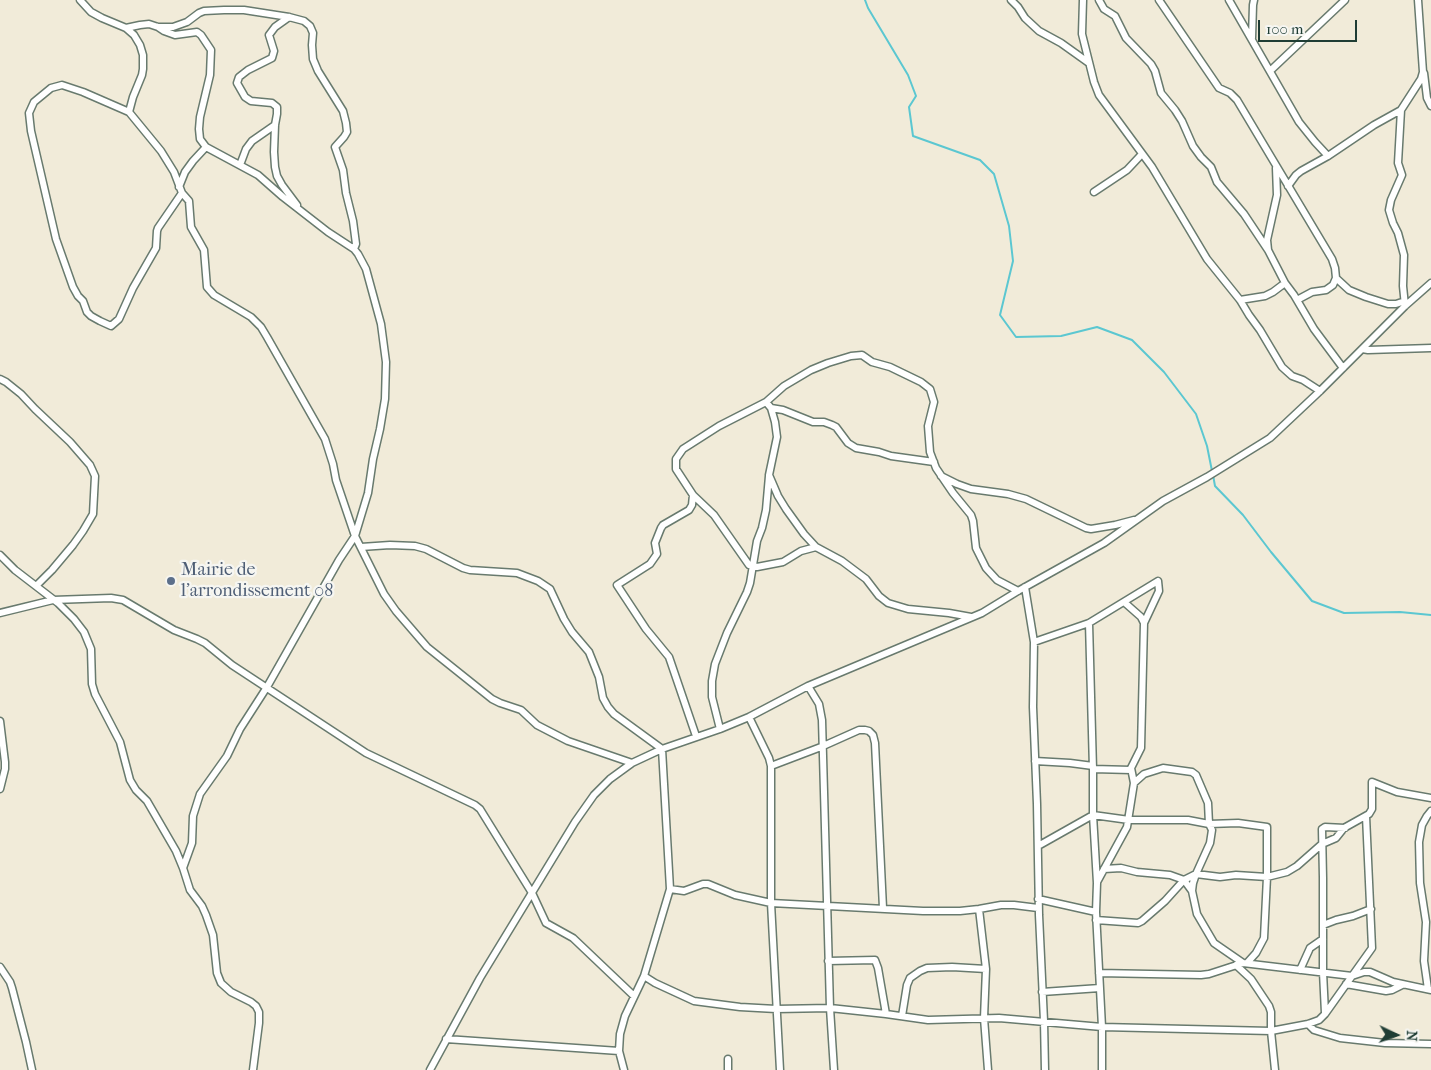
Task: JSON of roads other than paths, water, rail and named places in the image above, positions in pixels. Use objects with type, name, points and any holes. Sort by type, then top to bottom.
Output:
[{"type":"street","points":[[80,0],[92,12],[126,28],[134,35],[140,45],[143,55],[142,75],[133,96],[129,112]]},
{"type":"street","points":[[1011,0],[1018,6],[1025,18],[1039,31],[1061,43],[1089,63]]},
{"type":"street","points":[[1083,0],[1082,34],[1099,95],[1152,167],[1207,259],[1240,300],[1282,367],[1292,376],[1304,380],[1320,391]]},
{"type":"street","points":[[1099,0],[1104,9],[1115,16],[1126,38],[1151,64],[1161,93],[1182,121],[1193,146],[1211,167],[1217,182],[1244,214],[1268,250],[1285,283],[1314,329],[1343,368]]},
{"type":"street","points":[[1159,0],[1219,88],[1230,93],[1237,100],[1332,259],[1336,278],[1333,285],[1326,290],[1312,292],[1297,300]]},
{"type":"street","points":[[1229,0],[1299,122],[1328,156]]},
{"type":"street","points":[[1252,40],[1254,0]]},
{"type":"street","points":[[1270,71],[1345,0]]},
{"type":"street","points":[[1418,0],[1427,98],[1431,106]]},
{"type":"street","points":[[158,27],[180,25],[204,11],[244,10],[289,17],[304,21],[310,26],[313,33],[313,59],[342,111],[346,123],[344,137],[335,147],[343,170],[346,192],[354,221],[356,244],[354,249]]},
{"type":"street","points":[[289,17],[275,27],[269,35],[274,51],[272,58],[248,70],[239,77],[237,83],[244,97],[251,101],[272,103],[276,106],[274,152],[277,176],[302,211]]},
{"type":"street","points":[[126,28],[149,24],[175,35],[197,32],[201,35],[211,50],[210,75],[200,117],[200,139],[206,147],[258,175],[328,232],[354,249],[366,269],[381,324],[386,362],[385,399],[380,429],[368,493],[355,536],[339,560],[267,687],[240,729],[227,756],[200,794],[193,816],[192,843],[184,868]]},
{"type":"street","points":[[1288,186],[1301,171],[1328,156],[1374,124],[1401,110],[1422,79],[1424,72]]},
{"type":"street","points":[[206,147],[185,172],[180,190],[156,231],[156,248],[118,319],[111,326],[91,316],[88,312],[73,287],[56,239],[31,131],[29,113],[34,102],[51,88],[62,85],[129,112],[174,172],[180,190],[189,201],[191,227],[204,250],[207,287],[214,296],[251,316],[261,327],[325,439],[336,480],[355,536],[384,594],[407,624],[427,647],[492,699],[521,710],[537,725],[568,741],[632,763]]},
{"type":"street","points":[[1401,110],[1398,163],[1402,173],[1390,200],[1389,210],[1404,256],[1403,286],[1405,303]]},
{"type":"street","points":[[240,165],[246,149],[252,141],[275,125]]},
{"type":"street","points":[[1094,192],[1127,170],[1142,154]]},
{"type":"street","points":[[1268,250],[1266,240],[1277,195],[1276,167]]},
{"type":"street","points":[[1336,278],[1349,290],[1366,297],[1388,304],[1405,303]]},
{"type":"street","points":[[1240,300],[1265,296],[1285,283]]},
{"type":"street","points":[[430,1070],[480,978],[575,822],[594,795],[610,778],[632,763],[662,749],[749,717],[808,686],[982,613],[1104,543],[1163,501],[1207,477],[1270,438],[1362,349],[1405,303],[1431,284]]},
{"type":"street","points":[[1362,349],[1431,348]]},
{"type":"street","points":[[816,547],[801,551],[783,562],[752,567],[744,560],[714,515],[693,495],[676,469],[676,460],[678,454],[683,449],[719,426],[766,402],[784,386],[811,370],[828,362],[862,355],[872,362],[890,367],[921,382],[930,389],[934,402],[928,426],[930,452],[939,475],[971,515],[976,548],[986,568],[997,580],[1018,591]]},
{"type":"street","points":[[0,379],[21,394],[34,409],[70,442],[90,465],[95,476],[93,514],[73,545],[48,575],[36,586]]},
{"type":"street","points":[[720,729],[712,697],[715,664],[727,633],[747,592],[757,541],[766,510],[777,437],[772,408],[766,402]]},
{"type":"street","points":[[772,408],[783,410],[813,422],[824,422],[832,425],[836,427],[848,443],[856,448],[891,456],[934,462]]},
{"type":"street","points":[[770,475],[778,496],[804,534],[816,547],[842,561],[862,576],[871,584],[879,596],[888,603],[908,609],[972,617]]},
{"type":"street","points":[[939,475],[971,489],[1008,494],[1026,499],[1065,517],[1078,526],[1086,528],[1091,529],[1115,525],[1138,519]]},
{"type":"street","points":[[693,495],[692,505],[689,510],[661,528],[654,543],[657,554],[650,564],[617,585],[646,629],[669,657],[696,736]]},
{"type":"street","points":[[361,547],[415,546],[426,549],[463,568],[517,573],[547,586],[553,593],[557,606],[572,632],[589,652],[599,677],[603,698],[608,707],[614,714],[662,749]]},
{"type":"street","points":[[0,555],[15,570],[74,619],[84,632],[91,649],[92,684],[95,694],[120,742],[130,780],[153,810],[180,859],[190,890],[202,906],[210,924],[217,973],[221,983],[231,992],[251,1002],[259,1012],[252,1070]]},
{"type":"street","points":[[1034,642],[1089,623],[1158,581],[1159,592],[1144,623],[1141,748],[1131,770],[1134,783],[1129,820],[1097,883]]},
{"type":"street","points":[[1025,587],[1034,642],[1033,707],[1038,846],[1038,908],[1045,1070]]},
{"type":"street","points":[[0,612],[53,600],[111,598],[123,600],[174,630],[204,643],[232,665],[366,753],[475,805],[480,809],[532,893],[546,923],[573,938],[634,996]]},
{"type":"street","points":[[1124,602],[1141,617],[1144,623]]},
{"type":"street","points":[[1089,623],[1093,815],[1097,883],[1096,920],[1102,1027],[1102,1070]]},
{"type":"street","points":[[808,686],[819,704],[820,710],[826,831],[828,961],[834,1070]]},
{"type":"street","points":[[749,717],[771,766],[771,902],[780,1070]]},
{"type":"street","points":[[0,721],[5,769],[0,788]]},
{"type":"street","points":[[771,766],[859,730],[869,731],[873,735],[875,743],[883,908]]},
{"type":"street","points":[[624,1070],[619,1051],[620,1034],[625,1016],[644,976],[670,889],[662,749]]},
{"type":"street","points":[[1035,762],[1070,763],[1131,770]]},
{"type":"street","points":[[1134,783],[1144,774],[1163,768],[1194,772],[1199,780],[1208,803],[1209,824],[1212,830],[1210,843],[1196,874],[1192,891]]},
{"type":"street","points":[[1096,920],[1138,923],[1165,901],[1184,880],[1196,874],[1220,877],[1236,875],[1267,878],[1287,872],[1297,866],[1322,844],[1335,839],[1346,828],[1366,816],[1372,809],[1372,782],[1397,792],[1431,798]]},
{"type":"street","points":[[1099,973],[1201,975],[1245,963],[1352,976],[1370,972],[1402,985],[1429,989],[1424,962],[1426,922],[1420,882],[1419,842],[1422,825],[1431,811]]},
{"type":"street","points":[[1038,846],[1093,815],[1129,820],[1188,820],[1209,824],[1238,823],[1267,828],[1264,938],[1256,953],[1245,963]]},
{"type":"street","points":[[644,976],[694,1001],[740,1007],[776,1009],[830,1008],[928,1020],[984,1018],[1044,1021],[1102,1027],[1270,1031],[1308,1024],[1319,1020],[1325,1014],[1373,946],[1366,816]]},
{"type":"street","points":[[1325,1014],[1321,834],[1323,828],[1346,828]]},
{"type":"street","points":[[1104,869],[1121,868],[1137,872],[1170,875],[1184,880],[1192,891],[1198,918],[1212,940],[1216,945],[1245,963]]},
{"type":"street","points":[[670,889],[684,891],[702,884],[708,884],[735,895],[771,902],[941,911],[979,909],[1001,904],[1038,908]]},
{"type":"street","points":[[1038,899],[1096,912]]},
{"type":"street","points":[[979,909],[986,969],[984,1018],[988,1070]]},
{"type":"street","points":[[1323,925],[1371,909]]},
{"type":"street","points":[[1300,970],[1310,948],[1323,939]]},
{"type":"street","points":[[828,961],[875,960],[886,1014]]},
{"type":"street","points":[[1236,965],[1251,979],[1269,1006],[1271,1012],[1270,1031],[1274,1070]]},
{"type":"street","points":[[0,967],[8,977],[12,988],[32,1070]]},
{"type":"street","points":[[902,1016],[907,985],[910,978],[920,971],[936,967],[986,969]]},
{"type":"street","points":[[1346,984],[1386,991],[1402,985]]},
{"type":"street","points":[[1042,992],[1100,988]]},
{"type":"street","points":[[1308,1024],[1314,1030],[1340,1038],[1385,1043],[1431,1044]]},
{"type":"street","points":[[446,1039],[619,1051]]},
{"type":"street","points":[[728,1059],[728,1070]]},
{"type":"waterway","points":[[865,0],[908,75],[916,96],[909,107],[913,136],[980,160],[994,174],[1009,226],[1013,261],[1000,315],[1016,337],[1061,336],[1097,327],[1132,340],[1164,372],[1196,414],[1207,446],[1212,471]]},
{"type":"waterway","points":[[1213,475],[1215,486],[1243,515],[1312,601],[1344,613],[1400,612],[1431,615]]},
{"type":"place","name":"Mairie de l'arrondissement 08","points":[[171,581]]}]
